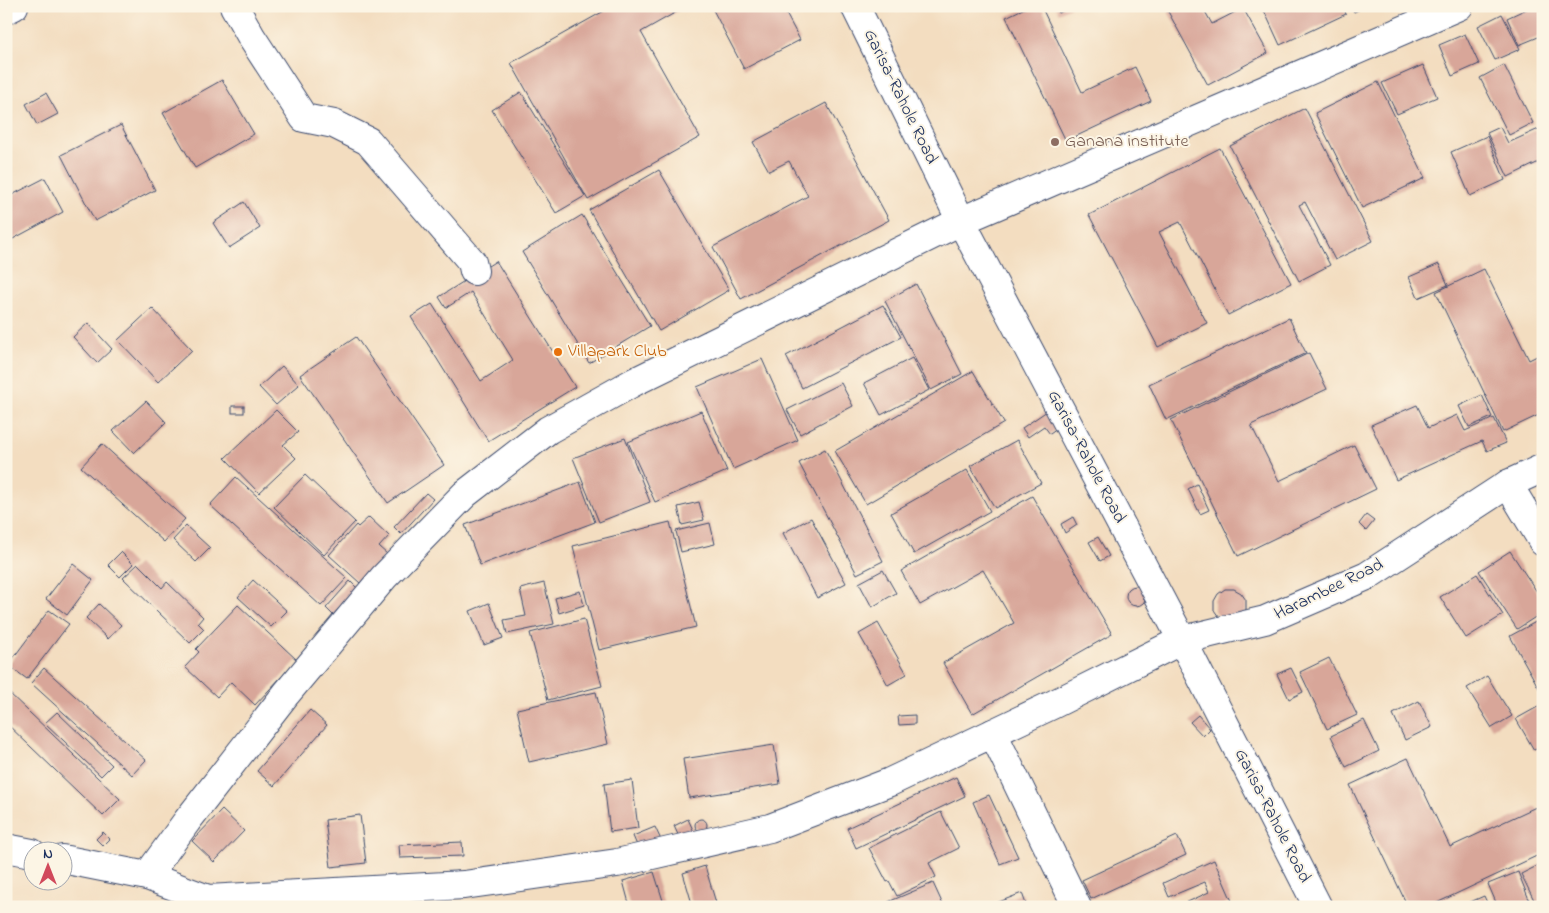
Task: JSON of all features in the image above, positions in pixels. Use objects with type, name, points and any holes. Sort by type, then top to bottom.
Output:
[{"type":"street","points":[[6,10],[14,6]]},
{"type":"street","points":[[234,6],[252,38],[304,118],[334,124],[368,141],[472,262],[474,271]]},
{"type":"street","name":"Garisa-Rahole Road","points":[[855,6],[961,221],[1182,640],[1318,907]]},
{"type":"street","points":[[147,876],[187,821],[292,687],[384,577],[465,494],[548,430],[634,382],[961,221],[1459,6]]},
{"type":"street","name":"Harambee Road","points":[[206,903],[464,885],[617,863],[770,828],[890,782],[1182,640],[1265,620],[1367,576],[1508,484],[1543,468]]},
{"type":"street","points":[[1508,484],[1543,542]]},
{"type":"street","points":[[993,733],[1077,907]]},
{"type":"street","points":[[6,848],[22,852]]},
{"type":"street","points":[[72,862],[147,876],[206,903]]},
{"type":"building","points":[[613,6],[687,6],[641,32],[700,137],[588,200],[511,63]]},
{"type":"building","points":[[711,6],[782,6],[800,40],[744,69]]},
{"type":"building","points":[[1029,6],[1041,6],[1082,92],[1135,67],[1151,101],[1066,141],[1006,17]]},
{"type":"building","points":[[1055,6],[1072,6],[1059,13]]},
{"type":"building","points":[[1165,6],[1202,6],[1212,24],[1243,8],[1268,53],[1208,85]]},
{"type":"building","points":[[1262,6],[1343,6],[1346,14],[1280,45]]},
{"type":"building","points":[[1351,6],[1367,6],[1354,12]]},
{"type":"building","points":[[1533,6],[1543,6],[1543,35],[1519,45],[1507,18]]},
{"type":"building","points":[[1502,14],[1520,49],[1495,60],[1478,26]]},
{"type":"building","points":[[1465,34],[1479,64],[1452,76],[1439,45]]},
{"type":"building","points":[[1423,65],[1437,97],[1397,114],[1382,83]]},
{"type":"building","points":[[1504,65],[1533,123],[1509,135],[1480,78]]},
{"type":"building","points":[[222,80],[254,134],[195,168],[163,113]]},
{"type":"building","points":[[1378,82],[1425,178],[1362,208],[1315,113]]},
{"type":"building","points":[[521,92],[585,196],[556,213],[492,110]]},
{"type":"building","points":[[46,93],[58,114],[37,125],[26,104]]},
{"type":"building","points":[[826,103],[889,220],[741,299],[713,247],[808,196],[789,161],[769,171],[753,142]]},
{"type":"building","points":[[1305,108],[1373,241],[1335,260],[1305,202],[1299,205],[1330,265],[1299,281],[1230,146]]},
{"type":"building","points":[[121,125],[155,190],[95,221],[61,155]]},
{"type":"building","points":[[1500,127],[1508,143],[1543,127],[1543,160],[1508,177],[1487,133]]},
{"type":"building","points":[[1487,136],[1505,180],[1470,196],[1451,152]]},
{"type":"building","points":[[1220,148],[1291,283],[1228,315],[1180,222],[1159,232],[1207,323],[1158,347],[1089,215]]},
{"type":"building","points":[[659,170],[729,290],[659,331],[589,210]]},
{"type":"building","points":[[45,178],[63,212],[11,240],[6,231],[6,198]]},
{"type":"building","points":[[244,202],[260,228],[229,248],[213,223]]},
{"type":"building","points":[[582,215],[650,326],[589,363],[522,252]]},
{"type":"building","points":[[496,261],[575,387],[488,441],[411,317],[432,304],[481,381],[513,360],[471,292],[446,308],[439,297]]},
{"type":"building","points":[[1439,264],[1448,285],[1418,298],[1409,277]]},
{"type":"building","points":[[1484,269],[1529,360],[1543,353],[1543,413],[1503,432],[1436,292]]},
{"type":"building","points":[[916,284],[962,374],[931,390],[885,301]]},
{"type":"building","points":[[883,305],[901,337],[802,388],[786,356]]},
{"type":"building","points":[[152,308],[192,350],[158,382],[118,340]]},
{"type":"building","points":[[1289,318],[1306,353],[1166,420],[1149,384]]},
{"type":"building","points":[[88,323],[112,349],[97,363],[73,337]]},
{"type":"building","points":[[356,337],[444,465],[388,503],[300,375]]},
{"type":"building","points":[[1309,353],[1327,389],[1251,425],[1279,481],[1354,445],[1376,489],[1238,556],[1171,420]]},
{"type":"building","points":[[912,358],[929,390],[881,415],[864,383]]},
{"type":"building","points":[[762,359],[798,440],[733,469],[697,387]]},
{"type":"building","points":[[282,366],[299,385],[276,405],[259,387]]},
{"type":"building","points":[[973,371],[1004,423],[866,504],[835,451]]},
{"type":"building","points":[[841,383],[853,406],[800,434],[787,410]]},
{"type":"building","points":[[1482,395],[1492,417],[1469,427],[1459,406]]},
{"type":"building","points":[[146,401],[166,422],[134,453],[113,431]]},
{"type":"building","points":[[1417,405],[1428,428],[1457,415],[1465,431],[1494,418],[1506,443],[1487,451],[1482,441],[1396,480],[1371,425]]},
{"type":"building","points":[[232,406],[244,406],[244,413],[232,413]]},
{"type":"building","points":[[276,410],[298,432],[283,445],[296,458],[259,493],[225,458]]},
{"type":"building","points":[[701,411],[727,471],[655,502],[628,442]]},
{"type":"building","points":[[1047,411],[1057,429],[1050,434],[1044,426],[1028,437],[1022,428]]},
{"type":"building","points":[[625,438],[650,502],[599,522],[573,458]]},
{"type":"building","points":[[1017,440],[1041,483],[995,508],[970,466]]},
{"type":"building","points":[[102,444],[185,519],[164,542],[81,467]]},
{"type":"building","points":[[825,449],[883,561],[857,574],[799,463]]},
{"type":"building","points":[[967,470],[990,511],[914,554],[891,513]]},
{"type":"building","points":[[305,475],[355,522],[324,555],[274,507]]},
{"type":"building","points":[[236,477],[347,578],[321,606],[210,505]]},
{"type":"building","points":[[580,482],[595,522],[480,565],[465,525]]},
{"type":"building","points":[[1197,484],[1209,510],[1200,514],[1188,489]]},
{"type":"building","points":[[426,493],[433,499],[401,534],[394,527]]},
{"type":"building","points":[[1032,496],[1112,634],[972,714],[943,663],[1014,623],[983,570],[920,605],[901,571]]},
{"type":"building","points":[[699,502],[704,520],[682,525],[678,507]]},
{"type":"building","points":[[1366,515],[1374,521],[1366,531],[1359,524]]},
{"type":"building","points":[[369,517],[389,536],[379,547],[387,554],[360,583],[329,555],[356,525],[358,527]]},
{"type":"building","points":[[1073,517],[1077,525],[1065,533],[1061,524]]},
{"type":"building","points":[[811,518],[846,583],[817,598],[783,533]]},
{"type":"building","points":[[670,522],[696,627],[599,650],[573,546]]},
{"type":"building","points":[[710,523],[715,544],[681,552],[676,531]]},
{"type":"building","points":[[186,526],[210,548],[196,562],[173,540]]},
{"type":"building","points":[[1098,537],[1109,556],[1100,561],[1089,542]]},
{"type":"building","points":[[1510,551],[1543,601],[1543,612],[1517,629],[1479,571]]},
{"type":"building","points":[[121,552],[133,564],[120,577],[108,565]]},
{"type":"building","points":[[73,564],[93,580],[67,615],[46,599]]},
{"type":"building","points":[[138,564],[162,588],[167,582],[203,617],[198,623],[204,629],[190,643],[123,578]]},
{"type":"building","points":[[883,570],[896,593],[872,607],[859,583]]},
{"type":"building","points":[[1477,574],[1503,615],[1466,638],[1440,597]]},
{"type":"building","points":[[253,580],[287,611],[271,627],[238,597]]},
{"type":"building","points":[[350,581],[357,588],[333,615],[326,608]]},
{"type":"building","points":[[544,583],[554,624],[507,634],[504,620],[526,616],[520,589]]},
{"type":"building","points":[[1136,586],[1143,589],[1146,596],[1143,603],[1136,606],[1129,603],[1126,596],[1129,589]]},
{"type":"building","points":[[1225,589],[1234,589],[1241,593],[1246,600],[1246,609],[1242,616],[1219,617],[1214,610],[1214,601],[1218,594]]},
{"type":"building","points":[[580,591],[584,605],[559,613],[555,598]]},
{"type":"building","points":[[489,603],[503,638],[484,645],[470,611]]},
{"type":"building","points":[[99,604],[121,625],[108,639],[86,618]]},
{"type":"building","points":[[238,605],[297,660],[255,705],[231,682],[217,697],[185,667],[199,652],[196,649]]},
{"type":"building","points":[[49,610],[69,624],[27,679],[8,665]]},
{"type":"building","points":[[1543,618],[1543,691],[1541,692],[1510,636]]},
{"type":"building","points":[[584,619],[602,686],[548,700],[530,633]]},
{"type":"building","points":[[878,623],[907,674],[888,685],[859,634]]},
{"type":"building","points":[[1329,658],[1357,715],[1327,729],[1300,672]]},
{"type":"building","points":[[44,668],[146,760],[132,775],[31,683]]},
{"type":"building","points":[[1291,668],[1303,692],[1289,699],[1277,674]]},
{"type":"building","points":[[1487,676],[1512,716],[1492,728],[1467,688]]},
{"type":"building","points":[[6,690],[120,799],[103,816],[6,723]]},
{"type":"building","points":[[596,692],[608,744],[529,762],[517,709]]},
{"type":"building","points":[[1419,701],[1432,727],[1405,740],[1393,714]]},
{"type":"building","points":[[1543,704],[1543,746],[1534,750],[1516,719]]},
{"type":"building","points":[[310,710],[327,725],[274,786],[257,771]]},
{"type":"building","points":[[57,712],[112,765],[101,776],[45,723]]},
{"type":"building","points":[[915,715],[915,724],[899,725],[898,716]]},
{"type":"building","points":[[1198,715],[1210,729],[1203,736],[1190,722]]},
{"type":"building","points":[[1364,720],[1379,751],[1346,767],[1331,736]]},
{"type":"building","points":[[774,745],[780,784],[689,798],[683,759]]},
{"type":"building","points":[[1408,758],[1450,847],[1536,807],[1543,820],[1543,853],[1428,907],[1408,907],[1350,785]]},
{"type":"building","points":[[956,777],[965,796],[856,848],[847,828]]},
{"type":"building","points":[[632,780],[638,828],[610,832],[604,784]]},
{"type":"building","points":[[989,795],[1018,857],[1000,864],[973,802]]},
{"type":"building","points":[[222,810],[244,831],[214,862],[192,841]]},
{"type":"building","points":[[941,812],[959,848],[929,863],[936,877],[897,896],[889,881],[887,882],[869,848]]},
{"type":"building","points":[[360,815],[366,863],[331,867],[325,820]]},
{"type":"building","points":[[688,819],[694,832],[680,839],[674,826]]},
{"type":"building","points":[[699,819],[703,819],[707,825],[703,831],[699,831],[695,827],[695,823]]},
{"type":"building","points":[[655,827],[661,840],[639,850],[633,836]]},
{"type":"building","points":[[103,832],[110,839],[103,846],[96,839]]},
{"type":"building","points":[[1177,836],[1186,855],[1091,899],[1082,880]]},
{"type":"building","points":[[462,842],[463,856],[400,858],[399,845]]},
{"type":"building","points":[[1214,860],[1232,901],[1219,907],[1177,907],[1209,892],[1205,882],[1169,897],[1163,883]]},
{"type":"building","points":[[1543,863],[1543,901],[1536,904],[1521,874]]},
{"type":"building","points":[[705,866],[716,903],[705,907],[693,907],[683,873]]},
{"type":"building","points":[[654,872],[665,907],[630,907],[623,881]]},
{"type":"building","points":[[1518,872],[1532,907],[1498,907],[1488,884]]},
{"type":"building","points":[[933,883],[944,907],[890,907],[888,902]]},
{"type":"building","points":[[1022,893],[1027,907],[986,907]]},
{"type":"building","points":[[1484,896],[1489,907],[1459,907]]},
{"type":"building","points":[[6,902],[24,906],[24,907],[6,907]]},
{"type":"place","name":"Ganana institute","points":[[1055,142]]},
{"type":"place","name":"Villapark Club","points":[[558,352]]}]
